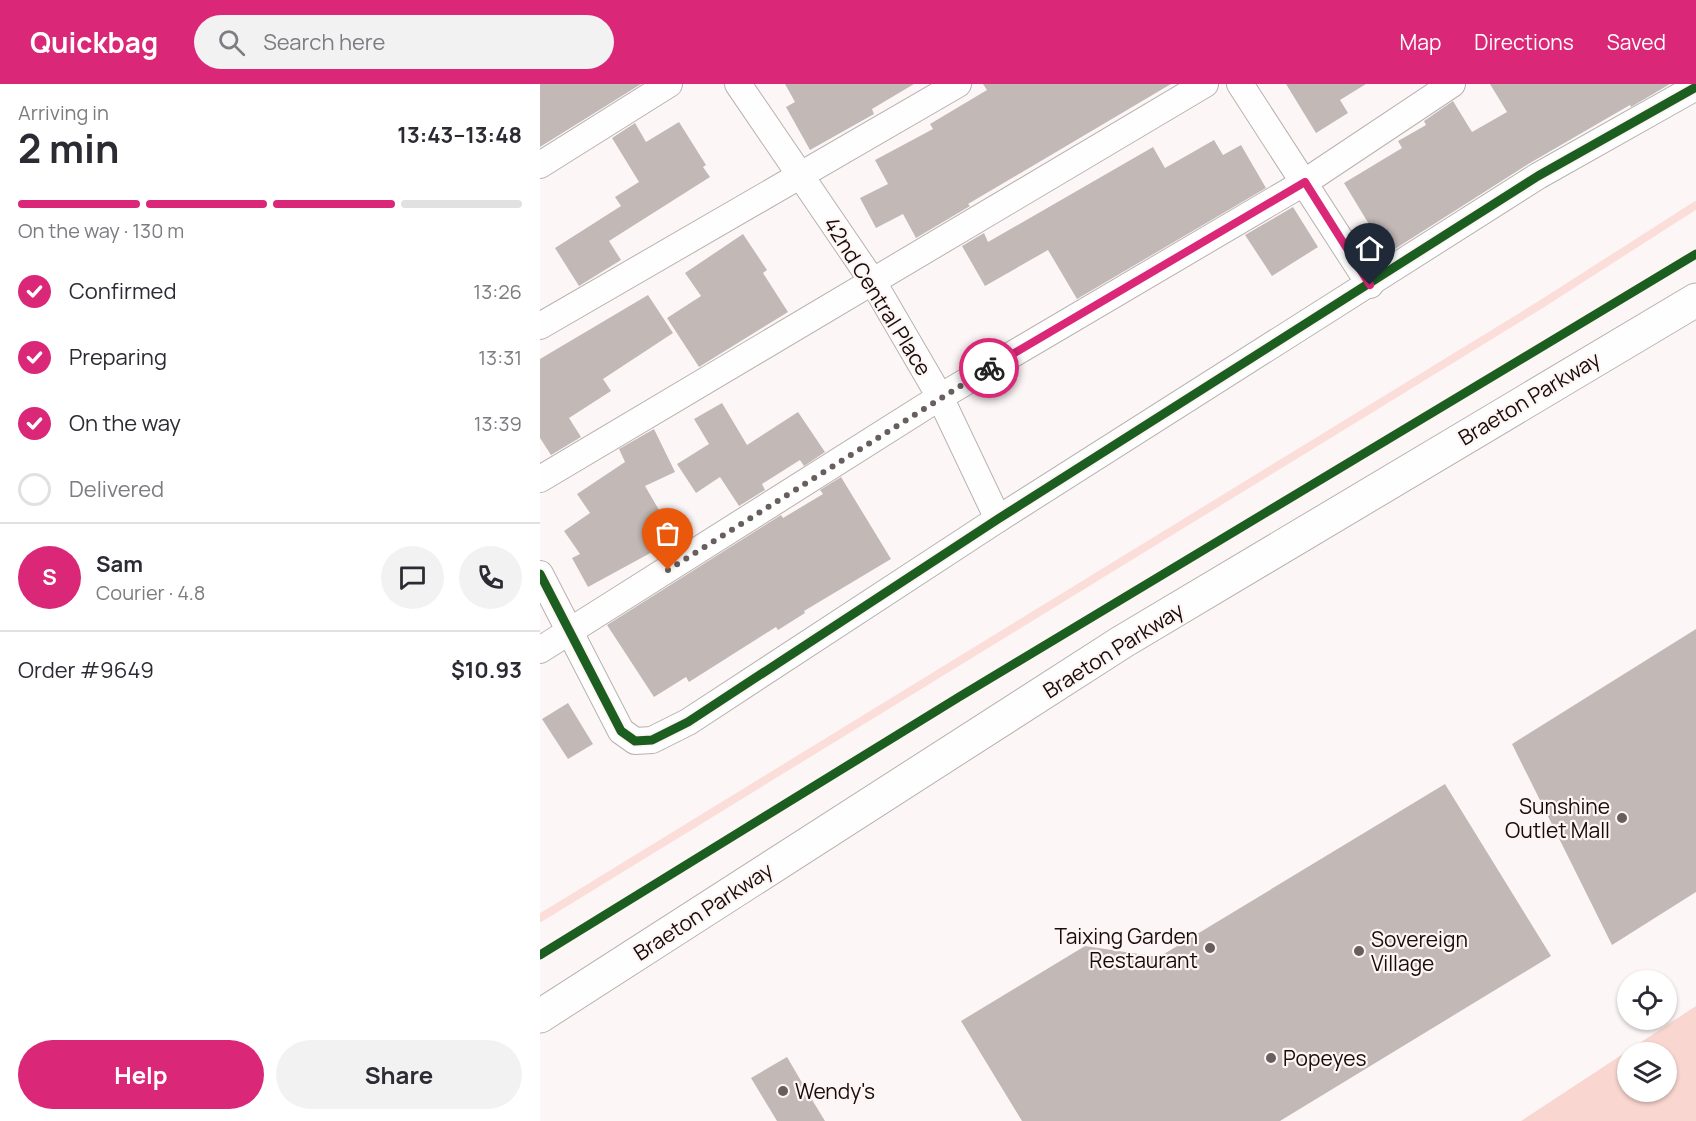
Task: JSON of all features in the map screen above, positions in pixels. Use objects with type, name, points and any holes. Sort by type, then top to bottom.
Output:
[{"type":"main road","name":"Braeton Parkway","points":[[543,1009],[1122,642],[1696,300]]},
{"type":"street","points":[[540,165],[669,84]]},
{"type":"street","name":"42nd Central Place","points":[[738,84],[873,282],[940,397],[998,519]]},
{"type":"street","points":[[540,326],[957,84]]},
{"type":"street","points":[[540,479],[873,282],[1071,161],[1205,84]]},
{"type":"street","points":[[1240,84],[1370,285]]},
{"type":"street","points":[[540,650],[940,397],[1305,182],[1452,84]]},
{"type":"street","points":[[540,574],[621,731],[635,741],[652,740],[688,722],[998,519],[1370,285],[1538,176],[1696,87]]},
{"type":"shaded area","points":[[1696,1006],[1696,1121],[1521,1121],[1617,1058],[1617,1102],[1677,1102],[1677,1042],[1641,1042],[1659,1030],[1677,1030],[1677,1018]]},
{"type":"building","points":[[540,84],[641,84],[540,147]]},
{"type":"building","points":[[785,84],[914,84],[872,109],[874,114],[810,150],[786,107],[795,102]]},
{"type":"building","points":[[983,84],[1171,84],[968,204],[970,206],[916,238],[903,214],[876,228],[860,198],[888,184],[875,160],[933,129],[930,124],[987,90]]},
{"type":"building","points":[[1286,84],[1366,84],[1340,100],[1348,113],[1316,133]]},
{"type":"building","points":[[1490,84],[1670,84],[1530,163],[1387,254],[1344,183],[1402,148],[1398,141],[1426,125],[1424,121],[1453,101],[1472,132],[1507,112]]},
{"type":"building","points":[[679,122],[706,165],[703,167],[710,177],[609,241],[621,260],[579,286],[555,248],[621,206],[615,197],[639,182],[612,138],[635,123],[646,142]]},
{"type":"building","points":[[1214,140],[1223,155],[1241,145],[1266,188],[1077,299],[1048,250],[985,286],[962,246],[984,233],[988,242],[1153,147],[1165,168]]},
{"type":"building","points":[[1293,207],[1318,247],[1272,276],[1245,235]]},
{"type":"building","points":[[743,234],[767,270],[763,273],[788,312],[699,367],[667,318],[701,296],[685,273]]},
{"type":"building","points":[[648,295],[673,333],[603,379],[611,391],[569,418],[581,437],[551,455],[540,438],[540,359]]},
{"type":"building","points":[[722,403],[747,445],[798,412],[825,452],[804,466],[800,460],[762,484],[765,490],[739,506],[720,477],[696,493],[677,464],[709,444],[694,419]]},
{"type":"building","points":[[654,429],[675,472],[645,486],[676,539],[588,587],[572,558],[580,554],[564,531],[590,513],[577,494],[625,462],[619,449]]},
{"type":"building","points":[[841,477],[891,559],[804,611],[805,613],[778,630],[776,627],[689,682],[686,677],[654,697],[607,625],[781,515],[783,518],[823,494],[820,490]]},
{"type":"building","name":"Sunshine Outlet Mall","points":[[1696,629],[1696,892],[1612,945],[1512,744]]},
{"type":"building","points":[[568,703],[593,744],[568,759],[542,719]]},
{"type":"building","name":"Sovereign Village","points":[[1445,784],[1551,956],[1280,1121],[1022,1121],[961,1021],[1085,946],[1159,957]]},
{"type":"building","name":"Wendy's","points":[[787,1057],[825,1121],[777,1121],[751,1078]]},
{"type":"waterway","points":[[540,918],[1540,305],[1696,205]]},
{"type":"cycle path","points":[[540,574],[621,731],[635,741],[652,740],[688,722],[998,519],[1538,176],[1696,87]]},
{"type":"cycle path","points":[[540,955],[959,697],[1696,254]]},
{"type":"way so far","points":[[668,570],[989,368]]},
{"type":"place","name":"Sunshine Outlet Mall","points":[[1622,818]]},
{"type":"place","name":"Taixing Garden Restaurant","points":[[1210,948]]},
{"type":"place","name":"Sovereign Village","points":[[1359,951]]},
{"type":"place","name":"Popeyes","points":[[1271,1058]]},
{"type":"place","name":"Wendy's","points":[[783,1091]]},
{"type":"route","points":[[989,368],[1305,182],[1370,285]]}]
